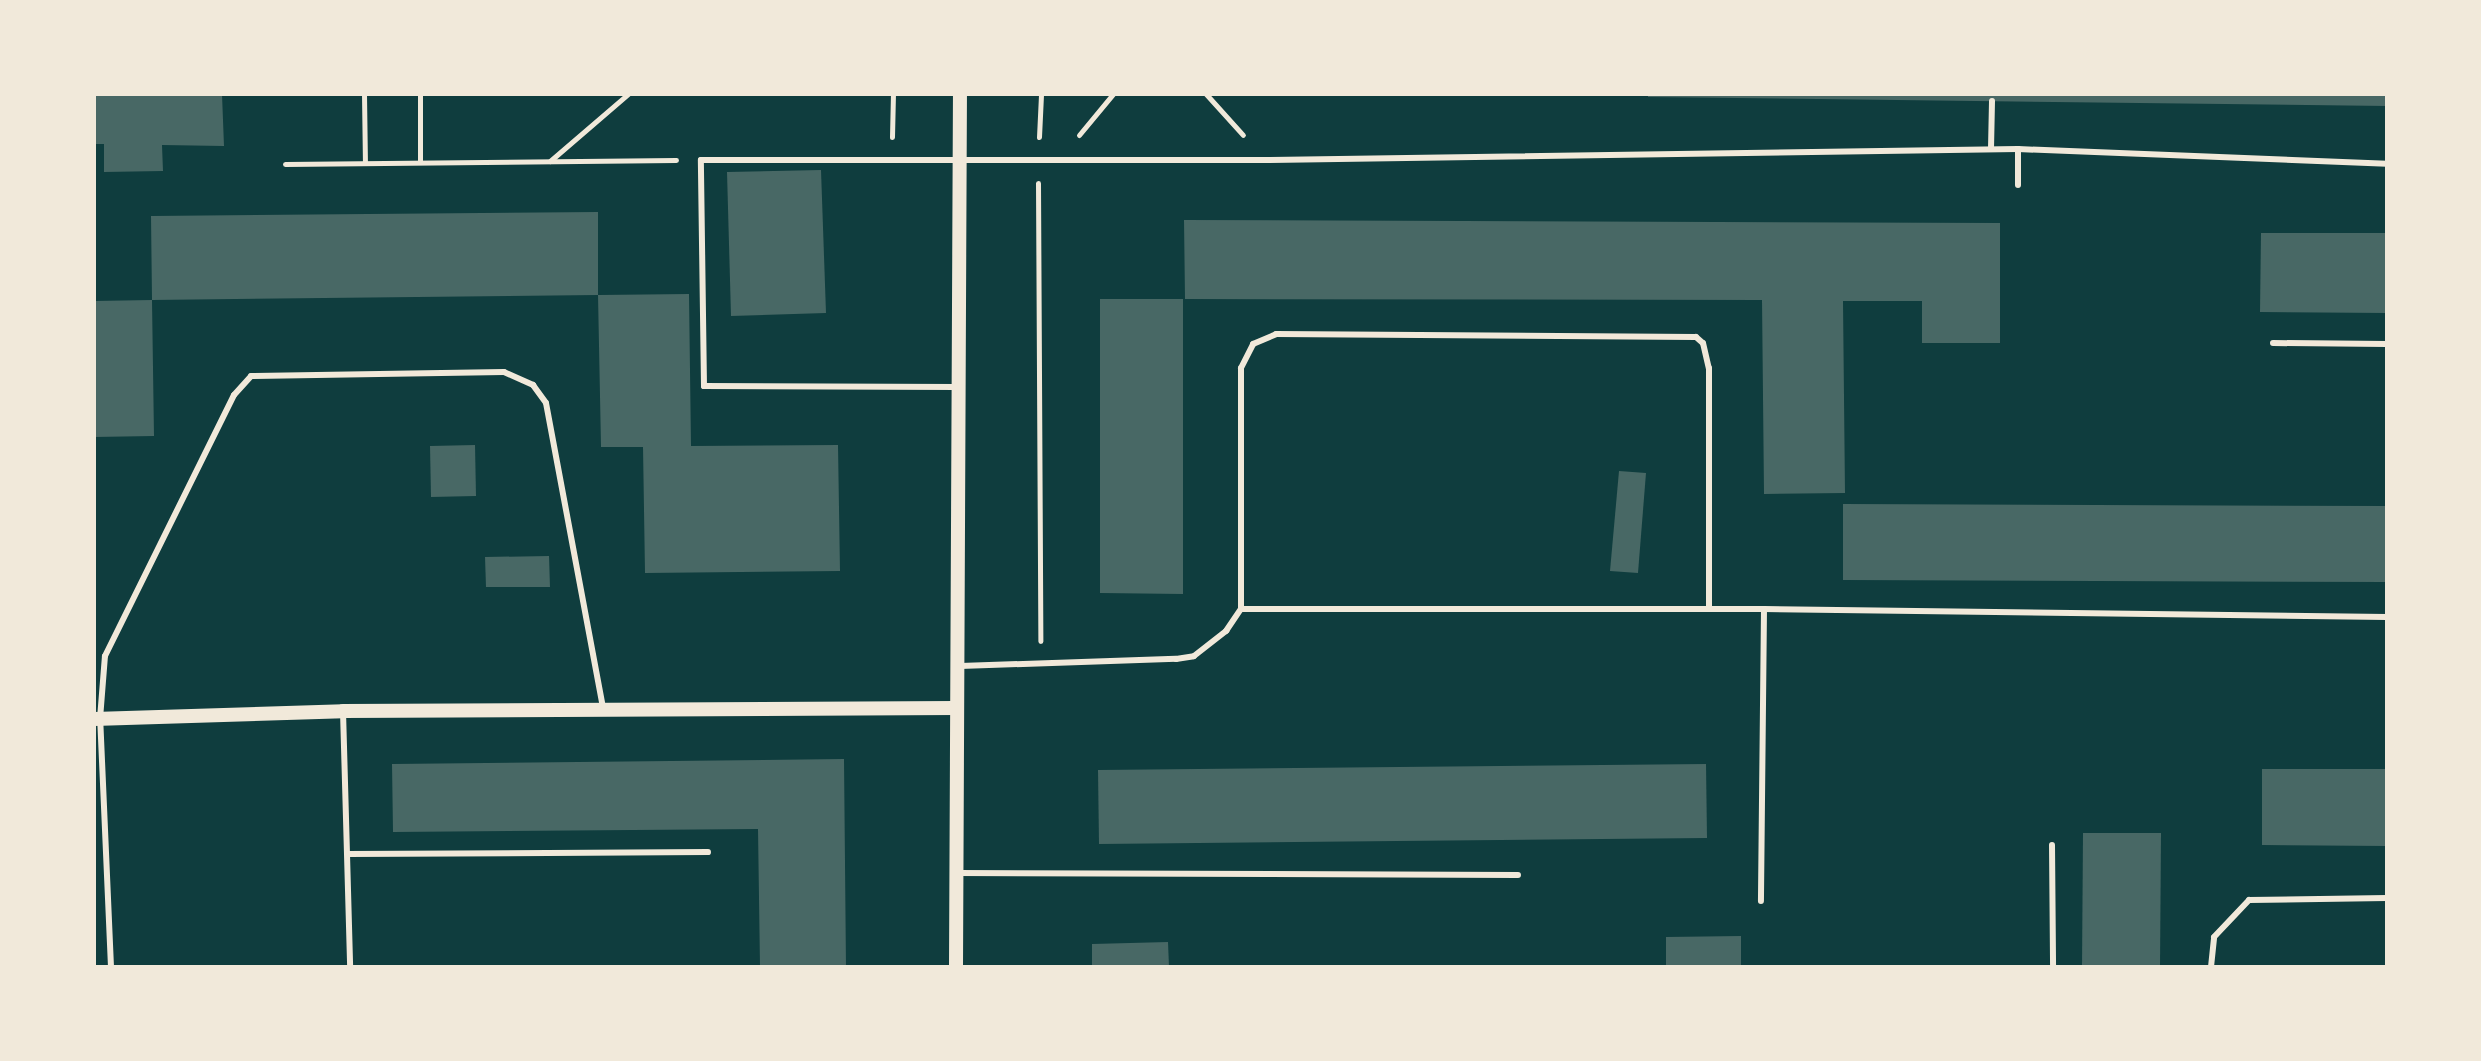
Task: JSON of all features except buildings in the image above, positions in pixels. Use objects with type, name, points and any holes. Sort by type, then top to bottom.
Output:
[{"type":"street","points":[[956,967],[956,708],[962,387],[960,94]]},
{"type":"street","points":[[97,719],[343,711],[956,708]]},
{"type":"lane","points":[[1991,149],[1992,101]]},
{"type":"lane","points":[[2018,149],[2018,185]]},
{"type":"lane","points":[[962,387],[704,386],[701,160],[1265,160],[2018,149],[2387,164]]},
{"type":"lane","points":[[959,666],[1040,666],[1194,656],[1226,631],[1241,609],[1241,368],[1253,344],[1264,336],[1678,334],[1696,337],[1707,353],[1709,609]]},
{"type":"lane","points":[[2273,343],[2387,344]]},
{"type":"lane","points":[[111,967],[97,719],[103,671],[114,629],[234,395],[260,374],[504,372],[533,385],[546,403],[603,708]]},
{"type":"lane","points":[[1241,609],[1764,609],[2387,617]]},
{"type":"lane","points":[[1761,901],[1764,609]]},
{"type":"lane","points":[[343,711],[350,967]]},
{"type":"lane","points":[[2052,845],[2053,967]]},
{"type":"lane","points":[[348,854],[708,852]]},
{"type":"lane","points":[[957,873],[1518,875]]},
{"type":"lane","points":[[2211,967],[2214,937],[2249,900],[2387,898]]},
{"type":"path","points":[[364,94],[365,163]]},
{"type":"path","points":[[420,94],[420,162]]},
{"type":"path","points":[[550,161],[628,94]]},
{"type":"path","points":[[892,158],[893,94]]},
{"type":"path","points":[[1040,666],[1038,160],[1041,94]]},
{"type":"path","points":[[1058,160],[1113,94]]},
{"type":"path","points":[[1206,94],[1265,160]]},
{"type":"path","points":[[285,164],[701,160]]}]
